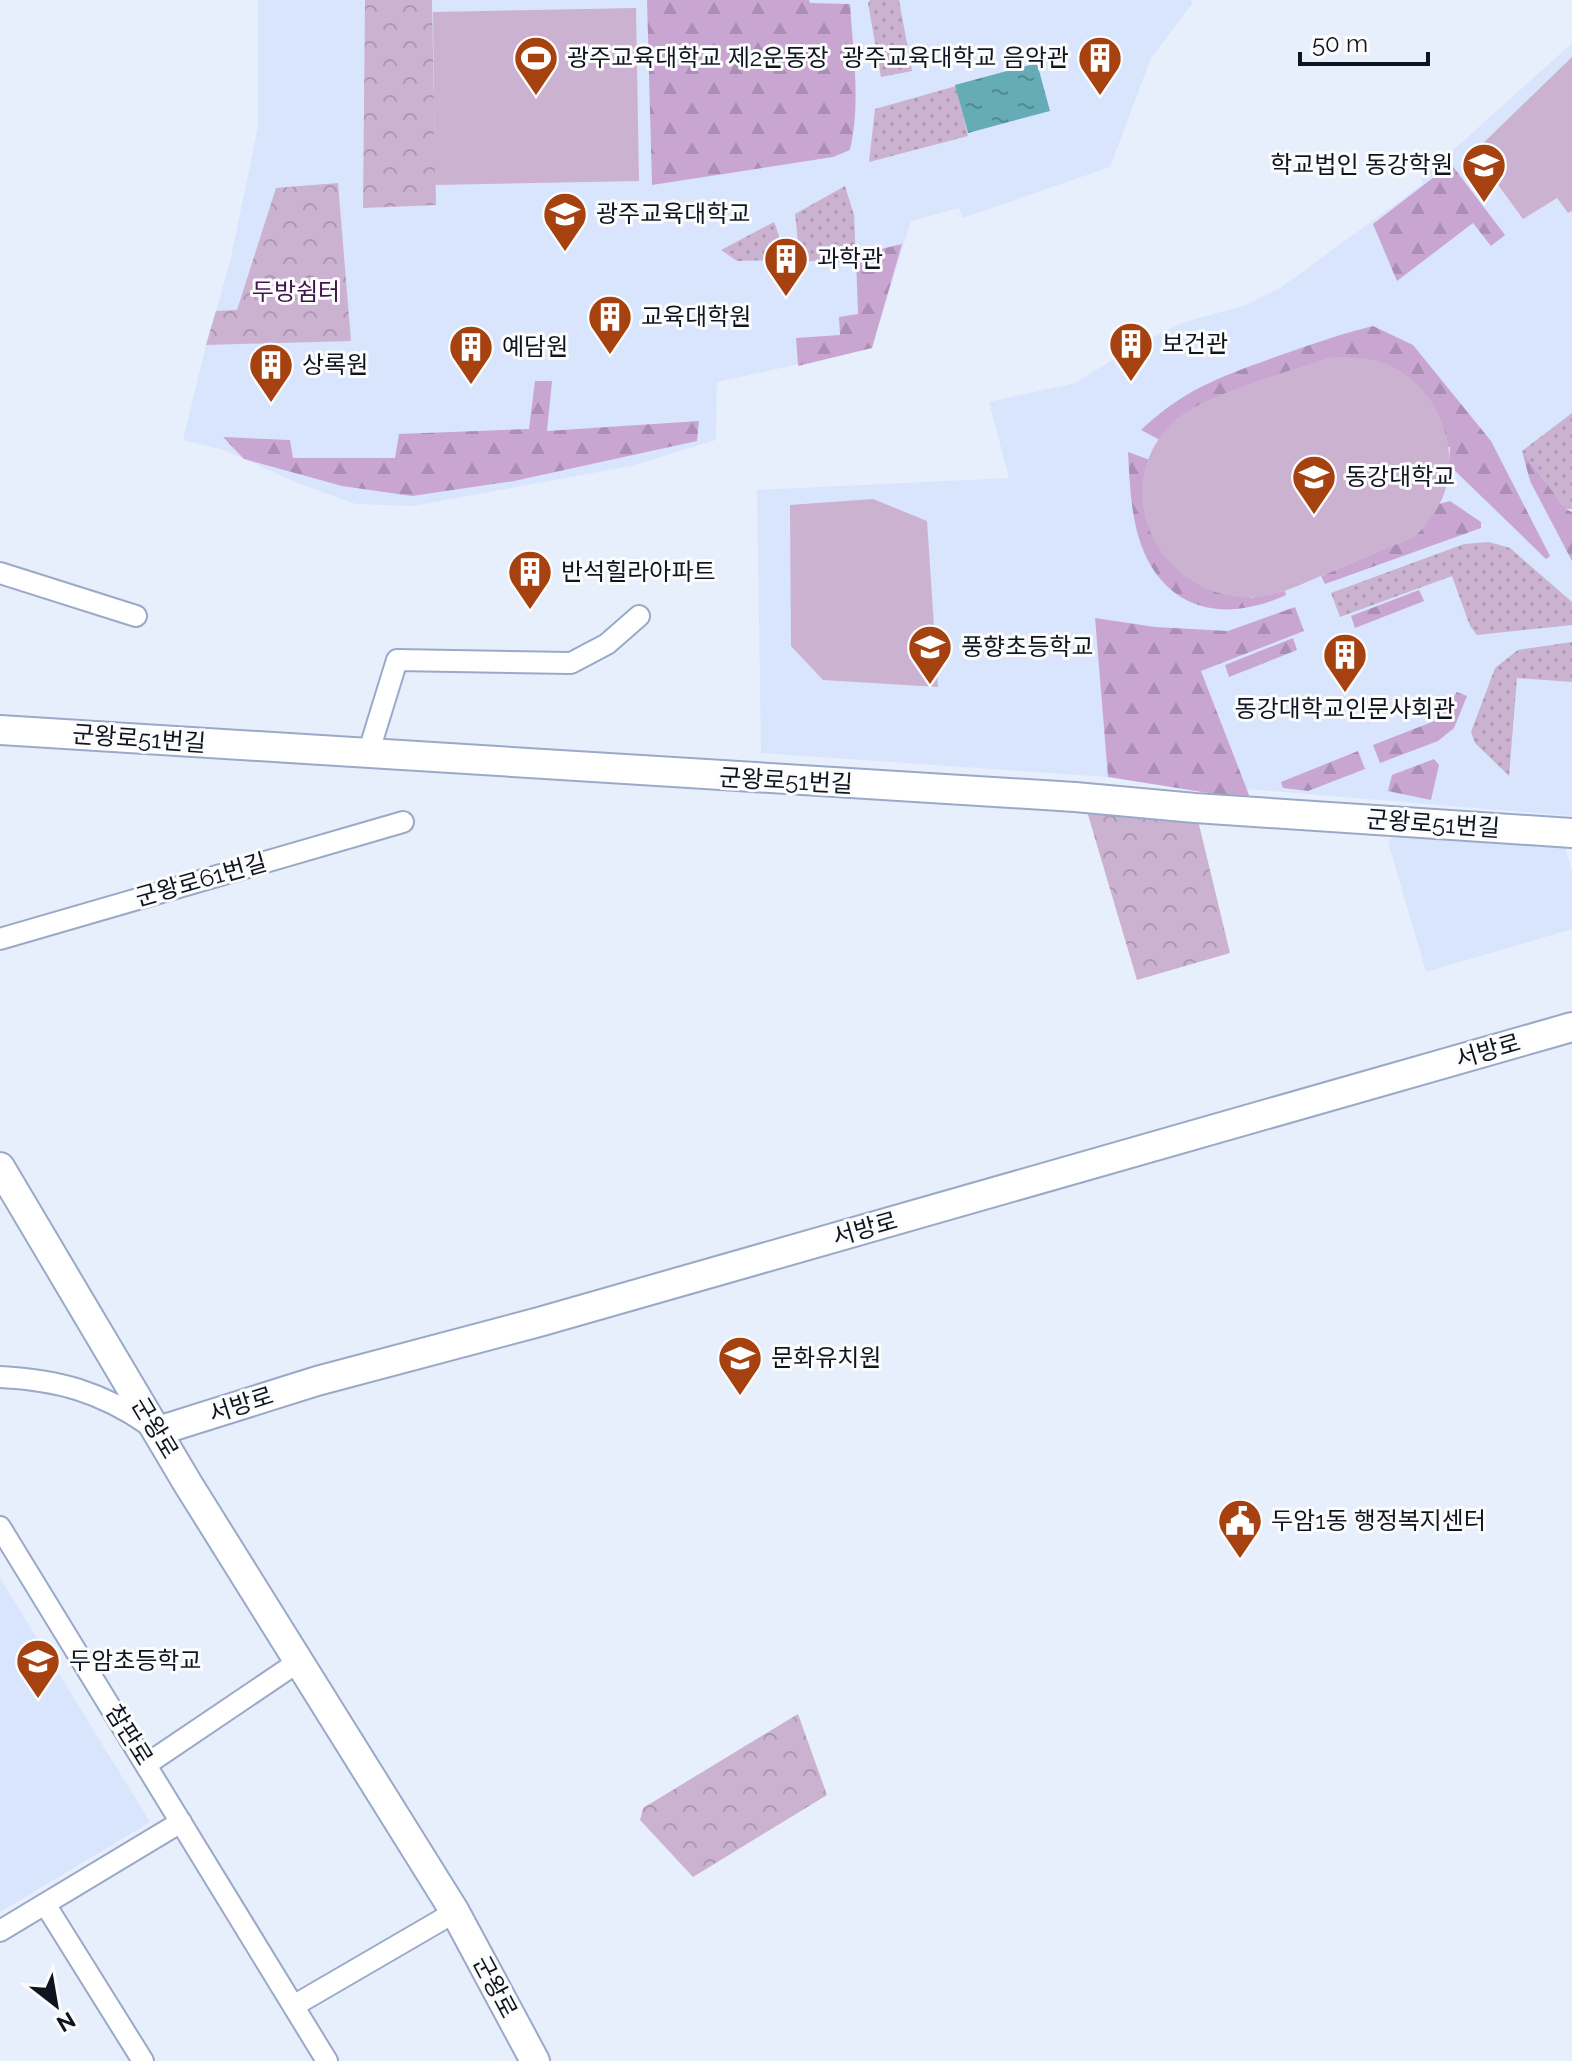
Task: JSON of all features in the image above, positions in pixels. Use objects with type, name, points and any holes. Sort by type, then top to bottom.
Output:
[{"type":"main road","name":"군왕로51번길","points":[[0,730],[1075,797],[1572,833]]},
{"type":"main road","name":"서방로","points":[[158,1431],[317,1381],[539,1322],[1572,1027]]},
{"type":"main road","name":"군왕로","points":[[0,1167],[7,1196],[158,1431],[455,1912],[535,2061]]},
{"type":"street","points":[[0,573],[136,616]]},
{"type":"street","points":[[368,754],[397,660],[571,663],[607,644],[639,616]]},
{"type":"street","name":"군왕로61번길","points":[[0,939],[403,822]]},
{"type":"street","points":[[0,1377],[42,1379],[72,1388],[118,1404],[158,1431]]},
{"type":"street","name":"참판로","points":[[0,1527],[327,2061]]},
{"type":"street","points":[[147,1764],[298,1662]]},
{"type":"street","points":[[0,1931],[181,1822]]},
{"type":"street","points":[[45,1904],[143,2061]]},
{"type":"street","points":[[295,2005],[455,1912]]},
{"type":"shaded area","name":"광주교육대학교","points":[[258,0],[1191,0],[1192,4],[1151,58],[1110,167],[963,218],[959,208],[911,221],[872,348],[717,382],[716,440],[631,466],[413,506],[356,504],[300,484],[224,450],[183,440],[230,262],[258,127]]},
{"type":"shaded area","name":"동강대학교","points":[[1572,43],[1572,816],[1220,787],[1095,619],[1108,777],[761,753],[757,490],[1009,478],[989,402],[1075,383],[1141,342],[1185,322],[1246,305],[1280,288],[1423,184],[1421,179]]},
{"type":"shaded area","points":[[1398,829],[1564,843],[1572,872],[1572,929],[1426,972],[1388,842]]},
{"type":"shaded area","name":"두암초등학교","points":[[0,1578],[150,1822],[0,1912]]},
{"type":"green space","points":[[365,0],[432,0],[436,205],[363,208]]},
{"type":"green space","points":[[647,0],[809,0],[810,3],[850,4],[856,96],[850,150],[833,157],[652,185]]},
{"type":"green space","points":[[870,0],[899,0],[912,71],[881,77],[868,3]]},
{"type":"green space","name":"광주교육대학교 제2운동장","points":[[636,8],[639,181],[435,185],[433,12]]},
{"type":"green space","points":[[1572,57],[1572,211],[1568,213],[1557,198],[1523,219],[1474,152]]},
{"type":"green space","points":[[956,86],[968,136],[869,162],[875,109]]},
{"type":"green space","points":[[1451,164],[1505,235],[1491,246],[1473,223],[1397,281],[1373,224]]},
{"type":"green space","name":"두방쉼터","points":[[338,183],[351,341],[206,345],[216,311],[237,310],[276,188]]},
{"type":"green space","points":[[845,186],[854,215],[856,262],[804,261],[799,250],[795,214]]},
{"type":"green space","points":[[774,222],[779,241],[775,260],[737,261],[721,250]]},
{"type":"green space","points":[[902,244],[872,348],[798,366],[796,338],[840,335],[839,317],[858,314],[856,255]]},
{"type":"green space","points":[[1373,326],[1413,345],[1491,441],[1550,556],[1546,559],[1449,465],[1450,447],[1170,426],[1160,440],[1141,430],[1189,393],[1222,377]]},
{"type":"green space","points":[[1331,357],[1364,358],[1387,364],[1413,380],[1428,396],[1439,415],[1449,458],[1448,479],[1442,500],[1430,519],[1412,538],[1274,594],[1238,597],[1208,589],[1184,575],[1164,555],[1150,531],[1143,505],[1144,477],[1152,450],[1170,425],[1201,404],[1246,385]]},
{"type":"green space","points":[[535,381],[552,381],[547,431],[699,421],[697,441],[514,481],[412,496],[342,486],[244,459],[223,437],[290,440],[293,458],[395,458],[399,434],[529,429]]},
{"type":"green space","points":[[1572,413],[1572,509],[1566,509],[1522,451]]},
{"type":"green space","points":[[1522,451],[1566,509],[1572,512],[1572,561],[1530,481]]},
{"type":"green space","points":[[1128,452],[1150,460],[1143,488],[1251,598],[1285,591],[1286,595],[1249,607],[1212,608],[1194,604],[1164,583],[1151,566],[1139,539]]},
{"type":"green space","points":[[873,499],[927,521],[938,687],[823,680],[791,646],[790,505]]},
{"type":"green space","points":[[1450,501],[1481,522],[1481,528],[1325,584],[1321,576],[1415,536],[1439,504]]},
{"type":"green space","points":[[1489,542],[1510,548],[1572,602],[1572,625],[1477,635],[1470,626],[1452,576],[1340,617],[1331,593],[1464,544]]},
{"type":"green space","points":[[1419,590],[1424,601],[1355,628],[1351,616]]},
{"type":"green space","points":[[1295,607],[1304,631],[1201,671],[1249,795],[1246,799],[1108,777],[1095,618],[1155,627],[1228,631]]},
{"type":"green space","points":[[1293,638],[1297,650],[1229,677],[1225,665]]},
{"type":"green space","points":[[1572,642],[1572,682],[1517,678],[1509,776],[1475,743],[1471,732],[1495,668],[1518,650]]},
{"type":"green space","points":[[1457,692],[1467,696],[1454,728],[1438,741],[1380,763],[1373,745],[1437,720]]},
{"type":"green space","points":[[1358,751],[1365,769],[1308,791],[1283,788],[1281,782]]},
{"type":"green space","points":[[1434,759],[1439,765],[1431,800],[1388,791],[1392,775]]},
{"type":"green space","points":[[1083,798],[1195,808],[1230,953],[1137,980]]},
{"type":"green space","points":[[798,1714],[827,1795],[693,1877],[640,1820],[643,1808]]},
{"type":"water","points":[[1037,63],[1050,111],[968,133],[955,85]]},
{"type":"place","name":"광주교육대학교 제2운동장","points":[[536,97]]},
{"type":"place","name":"광주교육대학교 음악관","points":[[1100,97]]},
{"type":"place","name":"학교법인 동강학원","points":[[1484,204]]},
{"type":"place","name":"광주교육대학교","points":[[565,253]]},
{"type":"place","name":"과학관","points":[[786,298]]},
{"type":"place","name":"교육대학원","points":[[610,356]]},
{"type":"place","name":"보건관","points":[[1131,383]]},
{"type":"place","name":"예담원","points":[[471,386]]},
{"type":"place","name":"상록원","points":[[271,404]]},
{"type":"place","name":"동강대학교","points":[[1314,516]]},
{"type":"place","name":"반석힐라아파트","points":[[530,611]]},
{"type":"place","name":"풍향초등학교","points":[[930,686]]},
{"type":"place","name":"동강대학교인문사회관","points":[[1345,694]]},
{"type":"place","name":"문화유치원","points":[[740,1397]]},
{"type":"place","name":"두암1동 행정복지센터","points":[[1240,1560]]},
{"type":"place","name":"두암초등학교","points":[[38,1700]]}]
